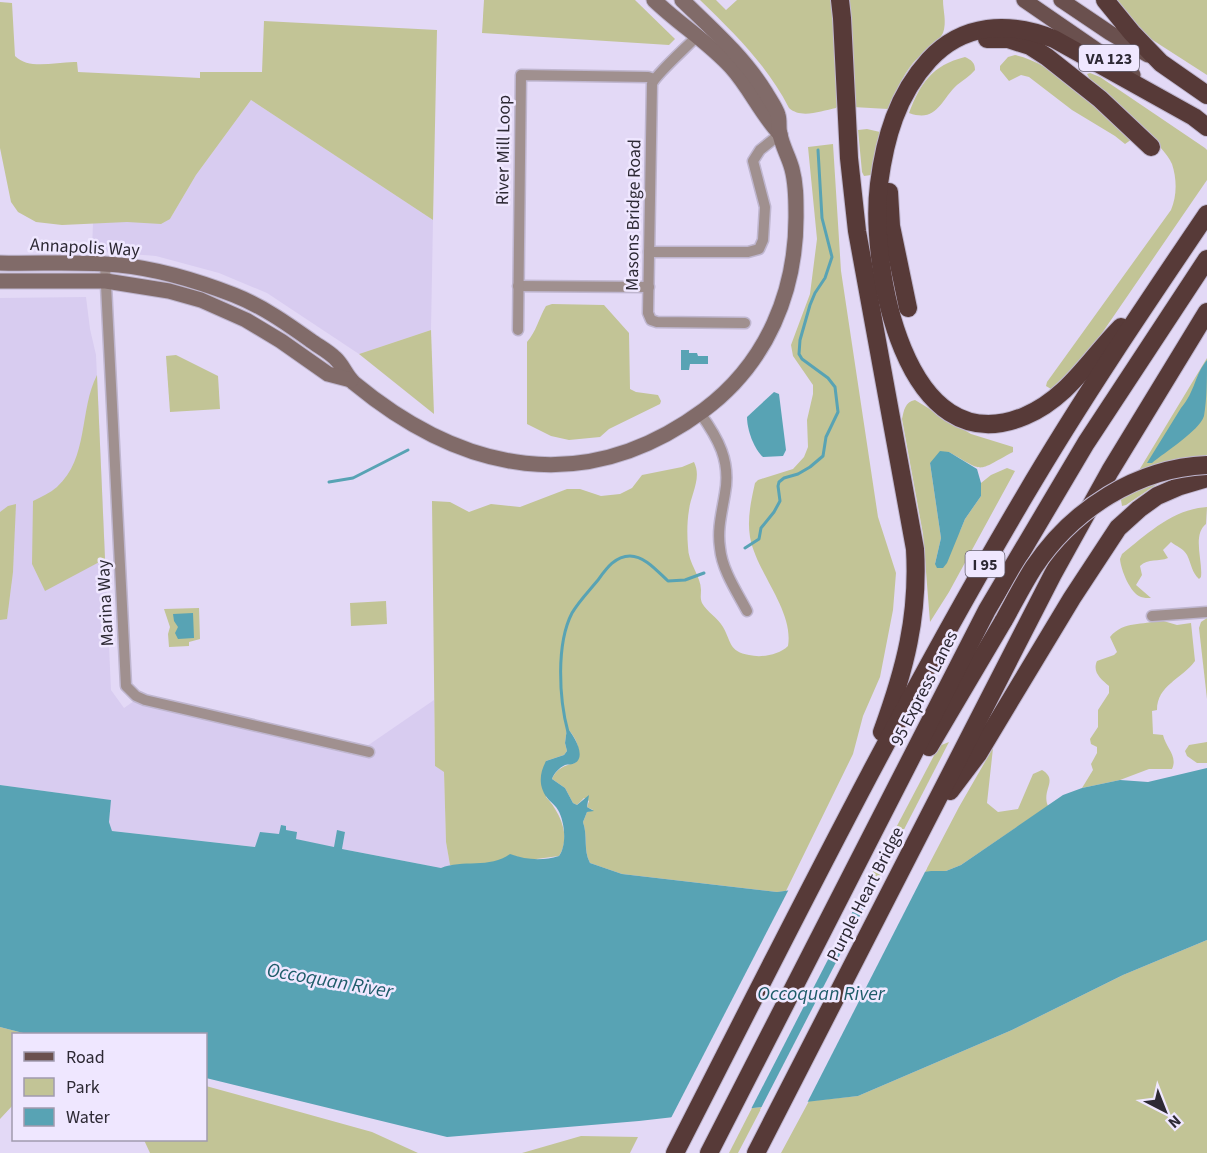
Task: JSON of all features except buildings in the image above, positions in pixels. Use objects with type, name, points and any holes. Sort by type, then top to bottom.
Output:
[{"type":"highway","points":[[840,0],[848,142],[857,231],[915,549],[917,578],[915,610],[908,650],[897,690],[861,790]]},
{"type":"highway","points":[[1105,0],[1161,63]]},
{"type":"highway","points":[[1150,299],[1106,343],[1073,383],[1042,408],[1007,422],[991,424],[976,422],[951,413],[928,393],[918,379],[898,335],[889,306],[879,253],[877,228],[879,186],[887,142],[904,94],[918,72],[940,48],[964,35],[995,28],[1024,29],[1054,39],[1201,122]]},
{"type":"highway","points":[[918,72],[975,41],[1008,39],[1030,46],[1100,99],[1150,147]]},
{"type":"highway","name":"VA 123","points":[[1161,63],[1207,95]]},
{"type":"highway","points":[[883,160],[889,187],[891,226],[908,308]]},
{"type":"highway","name":"I 95","points":[[675,1153],[861,790],[946,633],[1025,495],[1076,412],[1207,214]]},
{"type":"highway","name":"95 Express Lanes","points":[[709,1153],[987,610],[1086,443],[1207,259]]},
{"type":"highway","points":[[930,815],[1066,549],[1110,471],[1207,312]]},
{"type":"highway","points":[[876,829],[963,692],[1035,565],[1065,530],[1108,496],[1138,479],[1164,470],[1207,465]]},
{"type":"highway","points":[[930,815],[970,765],[1118,528],[1157,496],[1207,478]]},
{"type":"highway","name":"Purple Heart Bridge","points":[[756,1153],[930,815]]},
{"type":"main road","name":"VA 123","points":[[1024,0],[1201,122]]},
{"type":"main road","name":"VA 123","points":[[1061,0],[1110,33],[1161,63]]},
{"type":"street","name":"Annapolis Way","points":[[654,0],[698,36],[737,73],[766,120],[780,134]]},
{"type":"street","name":"Annapolis Way","points":[[0,263],[105,264],[143,268],[209,285],[252,303],[279,319],[336,359],[351,380],[389,410],[432,435],[482,456],[529,464],[560,465],[611,457],[661,436],[700,413],[733,386],[754,360],[775,322],[789,275],[796,234],[795,185],[780,134],[778,114],[743,60],[682,0]]},
{"type":"street","points":[[654,79],[698,36]]},
{"type":"street","name":"River Mill Loop","points":[[518,330],[521,75],[636,76],[654,79]]},
{"type":"street","name":"Masons Bridge Road","points":[[654,79],[651,87],[648,313],[655,322],[745,322]]},
{"type":"street","points":[[649,252],[748,252],[759,249],[763,243],[764,201],[753,161],[760,150],[780,134]]},
{"type":"street","name":"Marina Way","points":[[105,264],[126,686],[136,696],[146,700],[369,752]]},
{"type":"street","name":"Annapolis Way","points":[[0,281],[106,281],[169,291],[221,308],[264,330],[328,374],[351,380]]},
{"type":"street","points":[[519,286],[649,287]]},
{"type":"street","points":[[700,413],[717,438],[724,454],[727,482],[720,520],[720,550],[732,583],[747,611]]},
{"type":"street","points":[[1152,616],[1207,612]]},
{"type":"shaded area","points":[[251,100],[433,220],[431,330],[359,354],[267,293],[219,273],[156,256],[92,251],[93,223],[170,219],[196,175]]},
{"type":"shaded area","points":[[86,297],[96,355],[111,690],[124,708],[134,701],[354,755],[434,700],[435,766],[444,772],[446,842],[450,865],[441,868],[342,849],[345,832],[338,831],[335,848],[295,839],[281,825],[280,834],[256,847],[112,831],[109,822],[110,800],[0,785],[0,298]]},
{"type":"green space","points":[[484,0],[635,0],[675,39],[669,45],[482,33]]},
{"type":"green space","points":[[700,0],[716,0],[726,10],[737,0],[832,0],[839,103],[836,108],[805,114],[789,108],[760,64]]},
{"type":"green space","points":[[847,0],[943,0],[945,21],[943,33],[937,42],[909,68],[888,109],[853,107]]},
{"type":"green space","points":[[1115,0],[1207,0],[1207,75],[1151,39],[1135,25]]},
{"type":"green space","points":[[0,2],[12,3],[15,56],[21,61],[36,64],[77,62],[78,72],[200,78],[200,72],[262,72],[264,21],[437,30],[433,220],[251,100],[196,175],[170,219],[161,224],[127,222],[62,225],[36,222],[18,212],[11,202],[0,148]]},
{"type":"green space","points":[[1015,55],[1030,60],[1062,78],[1135,137],[1125,144],[1072,110],[1029,77],[1021,75],[1009,81],[1000,70],[1000,66],[1008,57]]},
{"type":"green space","points":[[965,57],[972,62],[975,70],[951,91],[937,109],[926,115],[909,113],[918,93],[929,77],[944,65]]},
{"type":"green space","points":[[1087,74],[1100,77],[1205,148],[1207,150],[1207,180],[1087,355],[1051,389],[1046,386],[1047,382],[1171,210],[1175,193],[1174,170],[1168,156],[1149,135],[1092,83]]},
{"type":"green space","points":[[867,129],[880,132],[871,175],[864,176],[858,130]]},
{"type":"green space","points":[[833,144],[841,271],[878,517],[896,573],[893,610],[880,677],[863,716],[853,754],[786,891],[777,892],[622,874],[590,863],[583,822],[587,812],[593,810],[587,807],[589,801],[584,798],[577,805],[573,803],[565,788],[552,779],[558,770],[575,763],[577,758],[577,745],[567,728],[565,743],[567,751],[564,755],[546,761],[546,797],[555,809],[564,832],[563,848],[559,856],[529,860],[511,855],[489,863],[450,865],[446,842],[444,772],[435,766],[432,501],[450,502],[469,512],[491,504],[520,507],[567,489],[580,489],[601,496],[620,494],[632,488],[642,475],[682,467],[694,462],[697,474],[687,528],[690,558],[699,580],[702,603],[721,624],[734,649],[742,654],[764,656],[780,652],[788,646],[785,619],[754,550],[750,537],[749,517],[755,483],[793,469],[804,457],[808,447],[807,420],[813,385],[793,356],[791,345],[810,294],[817,239],[808,147]]},
{"type":"green space","points":[[552,304],[604,305],[629,333],[630,389],[658,395],[660,404],[609,429],[600,437],[569,440],[551,436],[527,424],[527,342],[546,306]]},
{"type":"green space","points":[[431,330],[434,414],[359,354]]},
{"type":"green space","points":[[176,355],[218,376],[220,409],[170,412],[166,356]]},
{"type":"green space","points":[[1207,358],[1207,455],[1122,506],[1121,500]]},
{"type":"green space","points":[[97,375],[105,559],[45,591],[32,564],[33,501],[57,487],[74,462],[91,389]]},
{"type":"green space","points":[[915,400],[971,434],[1013,447],[1013,452],[981,467],[975,467],[949,452],[930,463],[941,538],[935,564],[960,531],[965,519],[981,496],[981,483],[991,475],[1007,468],[1015,471],[949,592],[930,622],[923,534],[902,419],[907,405]]},
{"type":"green space","points":[[16,504],[13,572],[7,619],[0,620],[0,512]]},
{"type":"green space","points":[[1207,507],[1206,524],[1199,541],[1201,577],[1199,579],[1195,574],[1186,553],[1171,542],[1163,550],[1168,558],[1146,562],[1140,566],[1142,575],[1136,585],[1151,598],[1137,595],[1124,575],[1120,559],[1122,554],[1172,517]]},
{"type":"green space","points":[[386,601],[387,624],[351,626],[350,603]]},
{"type":"green space","points":[[199,608],[200,639],[189,642],[189,646],[169,647],[170,627],[164,609]]},
{"type":"green space","points":[[1207,618],[1207,699],[1199,628],[1201,622]]},
{"type":"green space","points":[[1160,620],[1177,625],[1191,623],[1195,661],[1166,688],[1158,701],[1157,710],[1152,711],[1153,734],[1163,735],[1173,756],[1172,769],[1149,769],[1120,780],[1082,788],[1093,770],[1091,764],[1097,753],[1097,747],[1091,744],[1090,739],[1098,727],[1098,710],[1109,693],[1109,686],[1096,672],[1097,661],[1117,652],[1110,637],[1121,628]]},
{"type":"green space","points":[[949,742],[879,878],[869,879],[939,746]]},
{"type":"green space","points":[[1207,742],[1207,763],[1197,763],[1187,756],[1185,751],[1189,745]]},
{"type":"green space","points":[[993,748],[987,803],[998,812],[1018,809],[1033,774],[1042,770],[1047,774],[1050,782],[1046,795],[1048,806],[961,865],[946,871],[925,872],[959,807]]},
{"type":"green space","points":[[1207,940],[1207,1153],[781,1153],[809,1101],[858,1096],[1012,1030],[1123,975]]},
{"type":"green space","points":[[0,1027],[23,1033],[12,1033],[12,1106],[0,1119]]},
{"type":"green space","points":[[207,1086],[372,1132],[418,1153],[150,1153],[144,1141],[207,1141]]},
{"type":"green space","points":[[762,1107],[738,1153],[729,1153],[752,1108]]},
{"type":"green space","points":[[581,1136],[638,1137],[630,1153],[522,1153]]},
{"type":"water","points":[[681,350],[689,350],[689,353],[697,353],[698,356],[708,356],[708,364],[690,364],[689,370],[681,370]]},
{"type":"water","points":[[1207,360],[1206,403],[1201,422],[1189,435],[1152,463],[1147,463],[1190,395]]},
{"type":"water","points":[[774,392],[779,394],[786,450],[783,456],[763,457],[752,439],[747,417]]},
{"type":"water","points":[[940,451],[949,452],[977,469],[981,483],[981,496],[965,519],[947,563],[943,568],[937,568],[935,564],[941,538],[930,463]]},
{"type":"water","points":[[193,613],[194,638],[178,639],[175,633],[178,627],[173,614]]},
{"type":"water","name":"Occoquan River","points":[[567,728],[575,740],[580,755],[575,763],[559,769],[552,779],[565,788],[573,803],[577,805],[589,795],[587,807],[594,811],[587,812],[583,822],[590,863],[622,874],[777,892],[931,871],[946,871],[961,865],[1063,795],[1082,788],[1120,780],[1148,782],[1207,768],[1207,940],[1123,975],[1012,1030],[858,1096],[639,1121],[447,1137],[207,1078],[207,1033],[23,1033],[0,1027],[0,785],[111,800],[109,822],[112,831],[255,847],[260,832],[279,834],[281,825],[286,826],[286,830],[297,832],[296,839],[334,847],[337,830],[345,832],[342,849],[441,868],[449,865],[485,863],[502,859],[510,854],[528,859],[547,859],[559,856],[563,846],[562,821],[558,810],[543,791],[541,776],[546,761],[564,755],[567,751],[565,743]]},
{"type":"pier","points":[[927,868],[806,1105],[760,1110],[881,875]]},
{"type":"pier","points":[[871,876],[750,1111],[670,1120],[790,887]]},
{"type":"waterway","points":[[745,548],[759,539],[761,528],[780,501],[779,482],[810,467],[823,456],[826,437],[838,412],[835,387],[828,378],[802,359],[799,354],[800,340],[810,305],[825,278],[832,257],[822,218],[818,150]]},
{"type":"waterway","points":[[329,482],[353,478],[408,450]]},
{"type":"waterway","points":[[568,732],[561,688],[563,640],[572,613],[608,568],[620,558],[630,556],[646,562],[668,581],[685,580],[704,573]]}]
